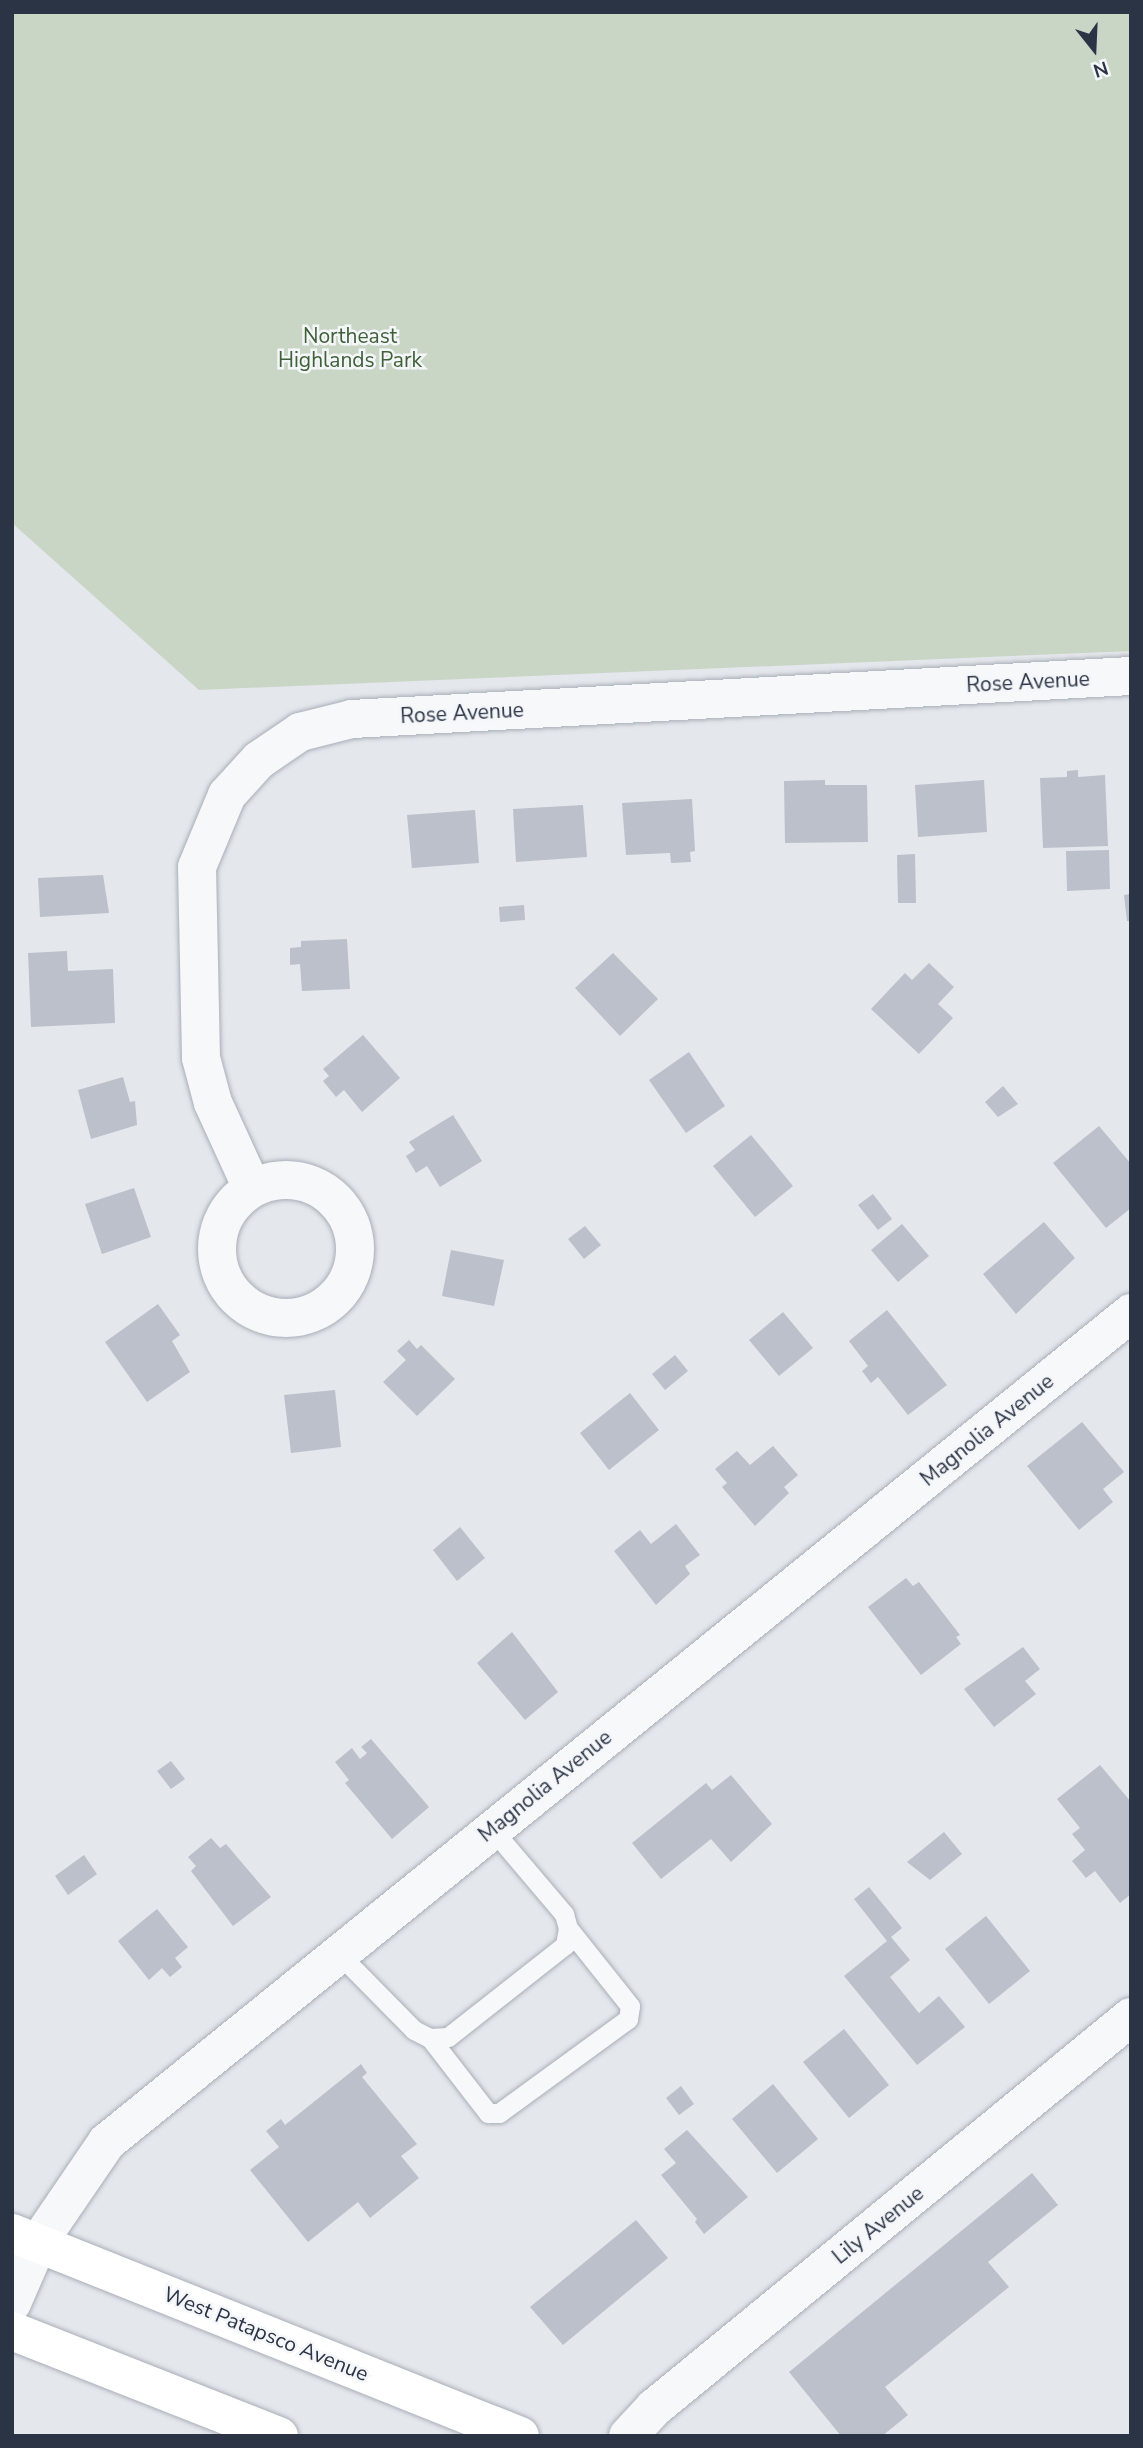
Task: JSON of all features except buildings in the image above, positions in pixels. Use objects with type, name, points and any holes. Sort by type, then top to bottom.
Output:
[{"type":"main road","name":"West Patapsco Avenue","points":[[25,2238],[520,2436]]},
{"type":"main road","points":[[12,2331],[279,2436]]},
{"type":"street","name":"Rose Avenue","points":[[252,1188],[213,1103],[201,1058],[197,867],[227,795],[259,760],[300,732],[352,719],[1131,676]]},
{"type":"street","name":"Magnolia Avenue","points":[[12,2303],[25,2238],[107,2142],[1131,1313]]},
{"type":"street","name":"Lily Avenue","points":[[628,2436],[654,2408],[1131,2017]]},
{"type":"lane","points":[[430,2038],[488,2113],[499,2113],[628,2019],[630,2006],[568,1928],[564,1914],[492,1829]]},
{"type":"lane","points":[[338,1953],[414,2031],[430,2038],[448,2037],[565,1945],[568,1928]]},
{"type":"green space","name":"Northeast Highlands Park","points":[[12,12],[1131,12],[1131,651],[199,690],[12,523]]}]
